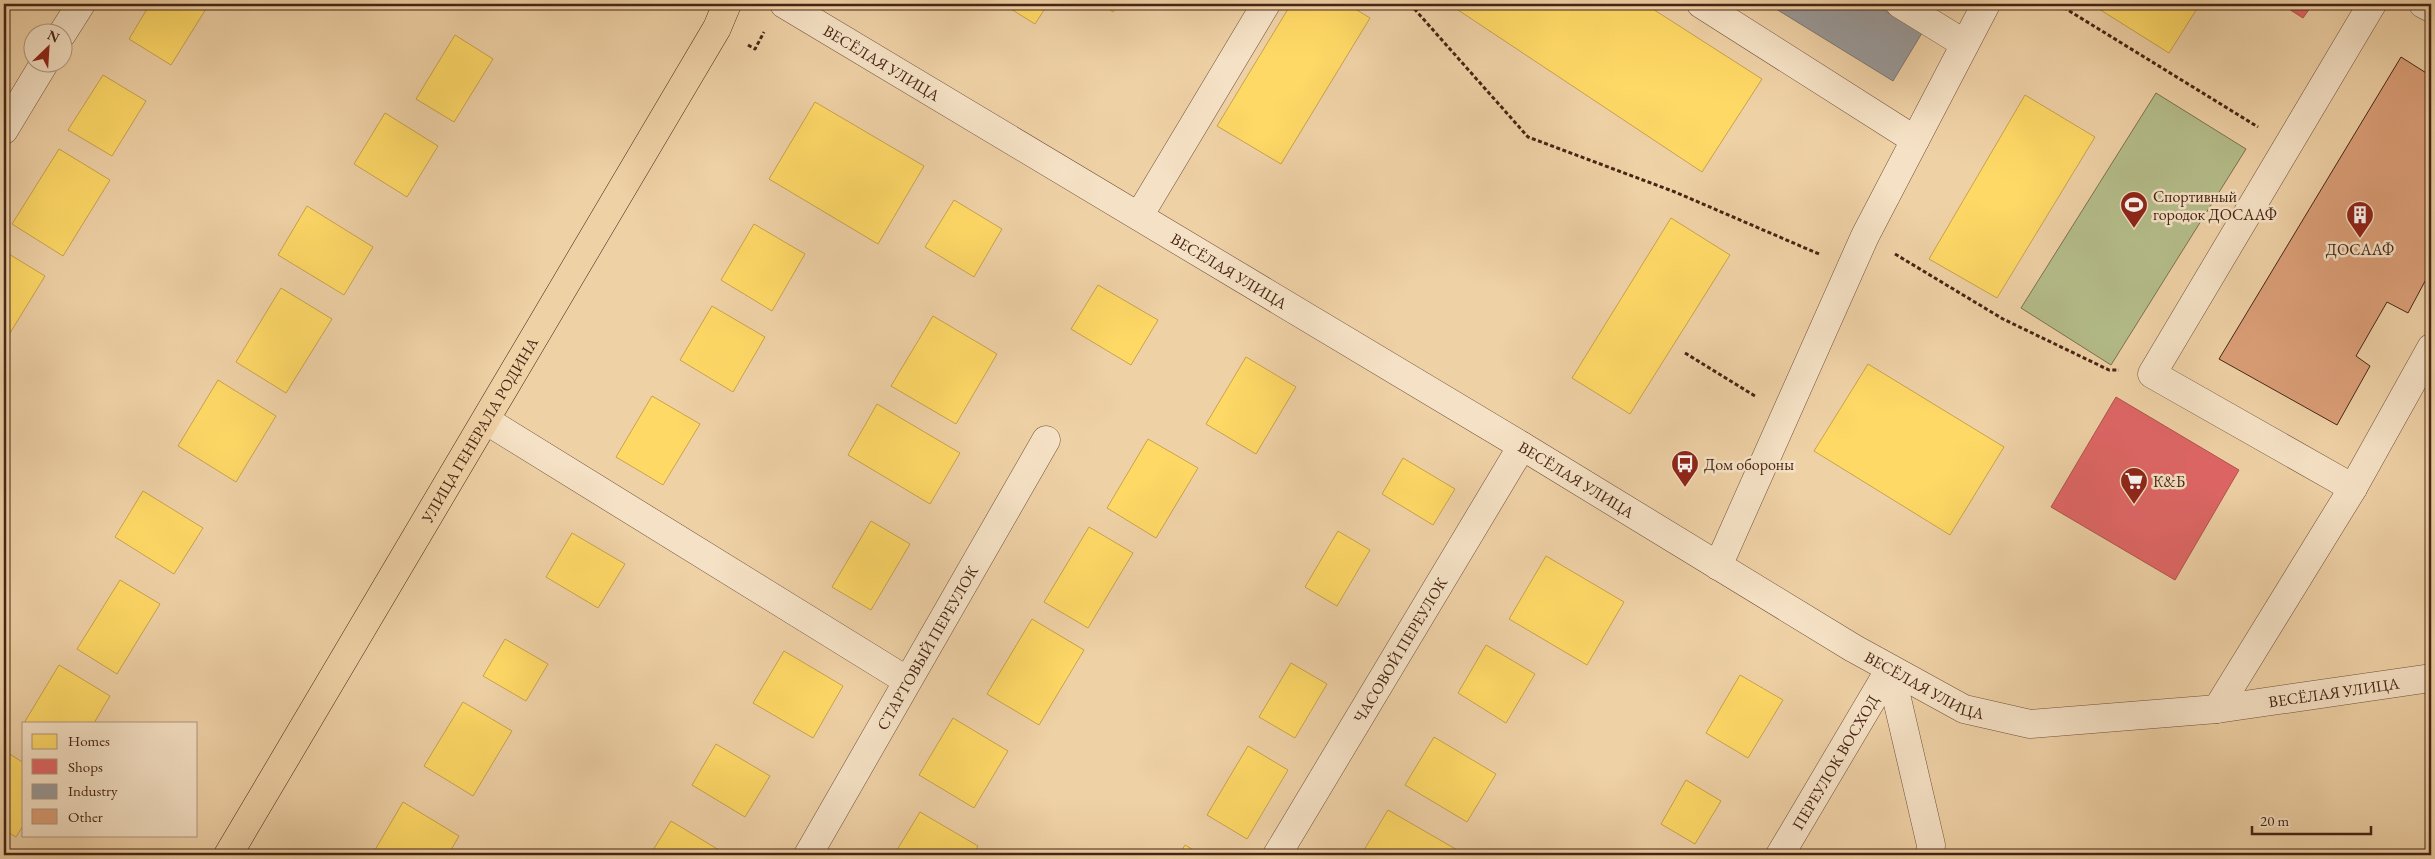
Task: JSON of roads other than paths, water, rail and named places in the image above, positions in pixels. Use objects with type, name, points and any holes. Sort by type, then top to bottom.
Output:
[{"type":"main road","name":"УЛИЦА ГЕНЕРАЛА РОДИНА","points":[[233,854],[717,28],[727,4]]},
{"type":"street","points":[[70,22],[81,4]]},
{"type":"street","name":"ВЕСЁЛАЯ УЛИЦА","points":[[784,4],[1522,446],[1718,566],[1890,668],[1964,709],[2030,724],[2217,709],[2431,678]]},
{"type":"street","points":[[1139,216],[1266,4]]},
{"type":"street","points":[[1701,4],[1915,140]]},
{"type":"street","points":[[1900,4],[1965,44]]},
{"type":"street","points":[[1718,566],[1865,236],[1986,4]]},
{"type":"street","points":[[2353,488],[2152,374],[2372,4]]},
{"type":"street","points":[[2423,4],[2431,8]]},
{"type":"street","points":[[4,130],[39,72]]},
{"type":"street","points":[[2217,709],[2353,488],[2431,348]]},
{"type":"street","points":[[487,421],[906,680]]},
{"type":"street","name":"СТАРТОВЫЙ ПЕРЕУЛОК","points":[[808,855],[906,680],[1046,440]]},
{"type":"street","name":"ЧАСОВОЙ ПЕРЕУЛОК","points":[[1277,855],[1522,446]]},
{"type":"street","points":[[1890,668],[1931,845],[1930,855]]},
{"type":"street","name":"ПЕРЕУЛОК ВОСХОД","points":[[1780,855],[1890,668]]},
{"type":"place","name":"Спортивный городок ДОСААФ","points":[[2134,229]]},
{"type":"place","name":"ДОСААФ","points":[[2360,239]]},
{"type":"place","name":"Дом обороны","points":[[1685,488]]},
{"type":"place","name":"К&Б","points":[[2134,505]]}]
